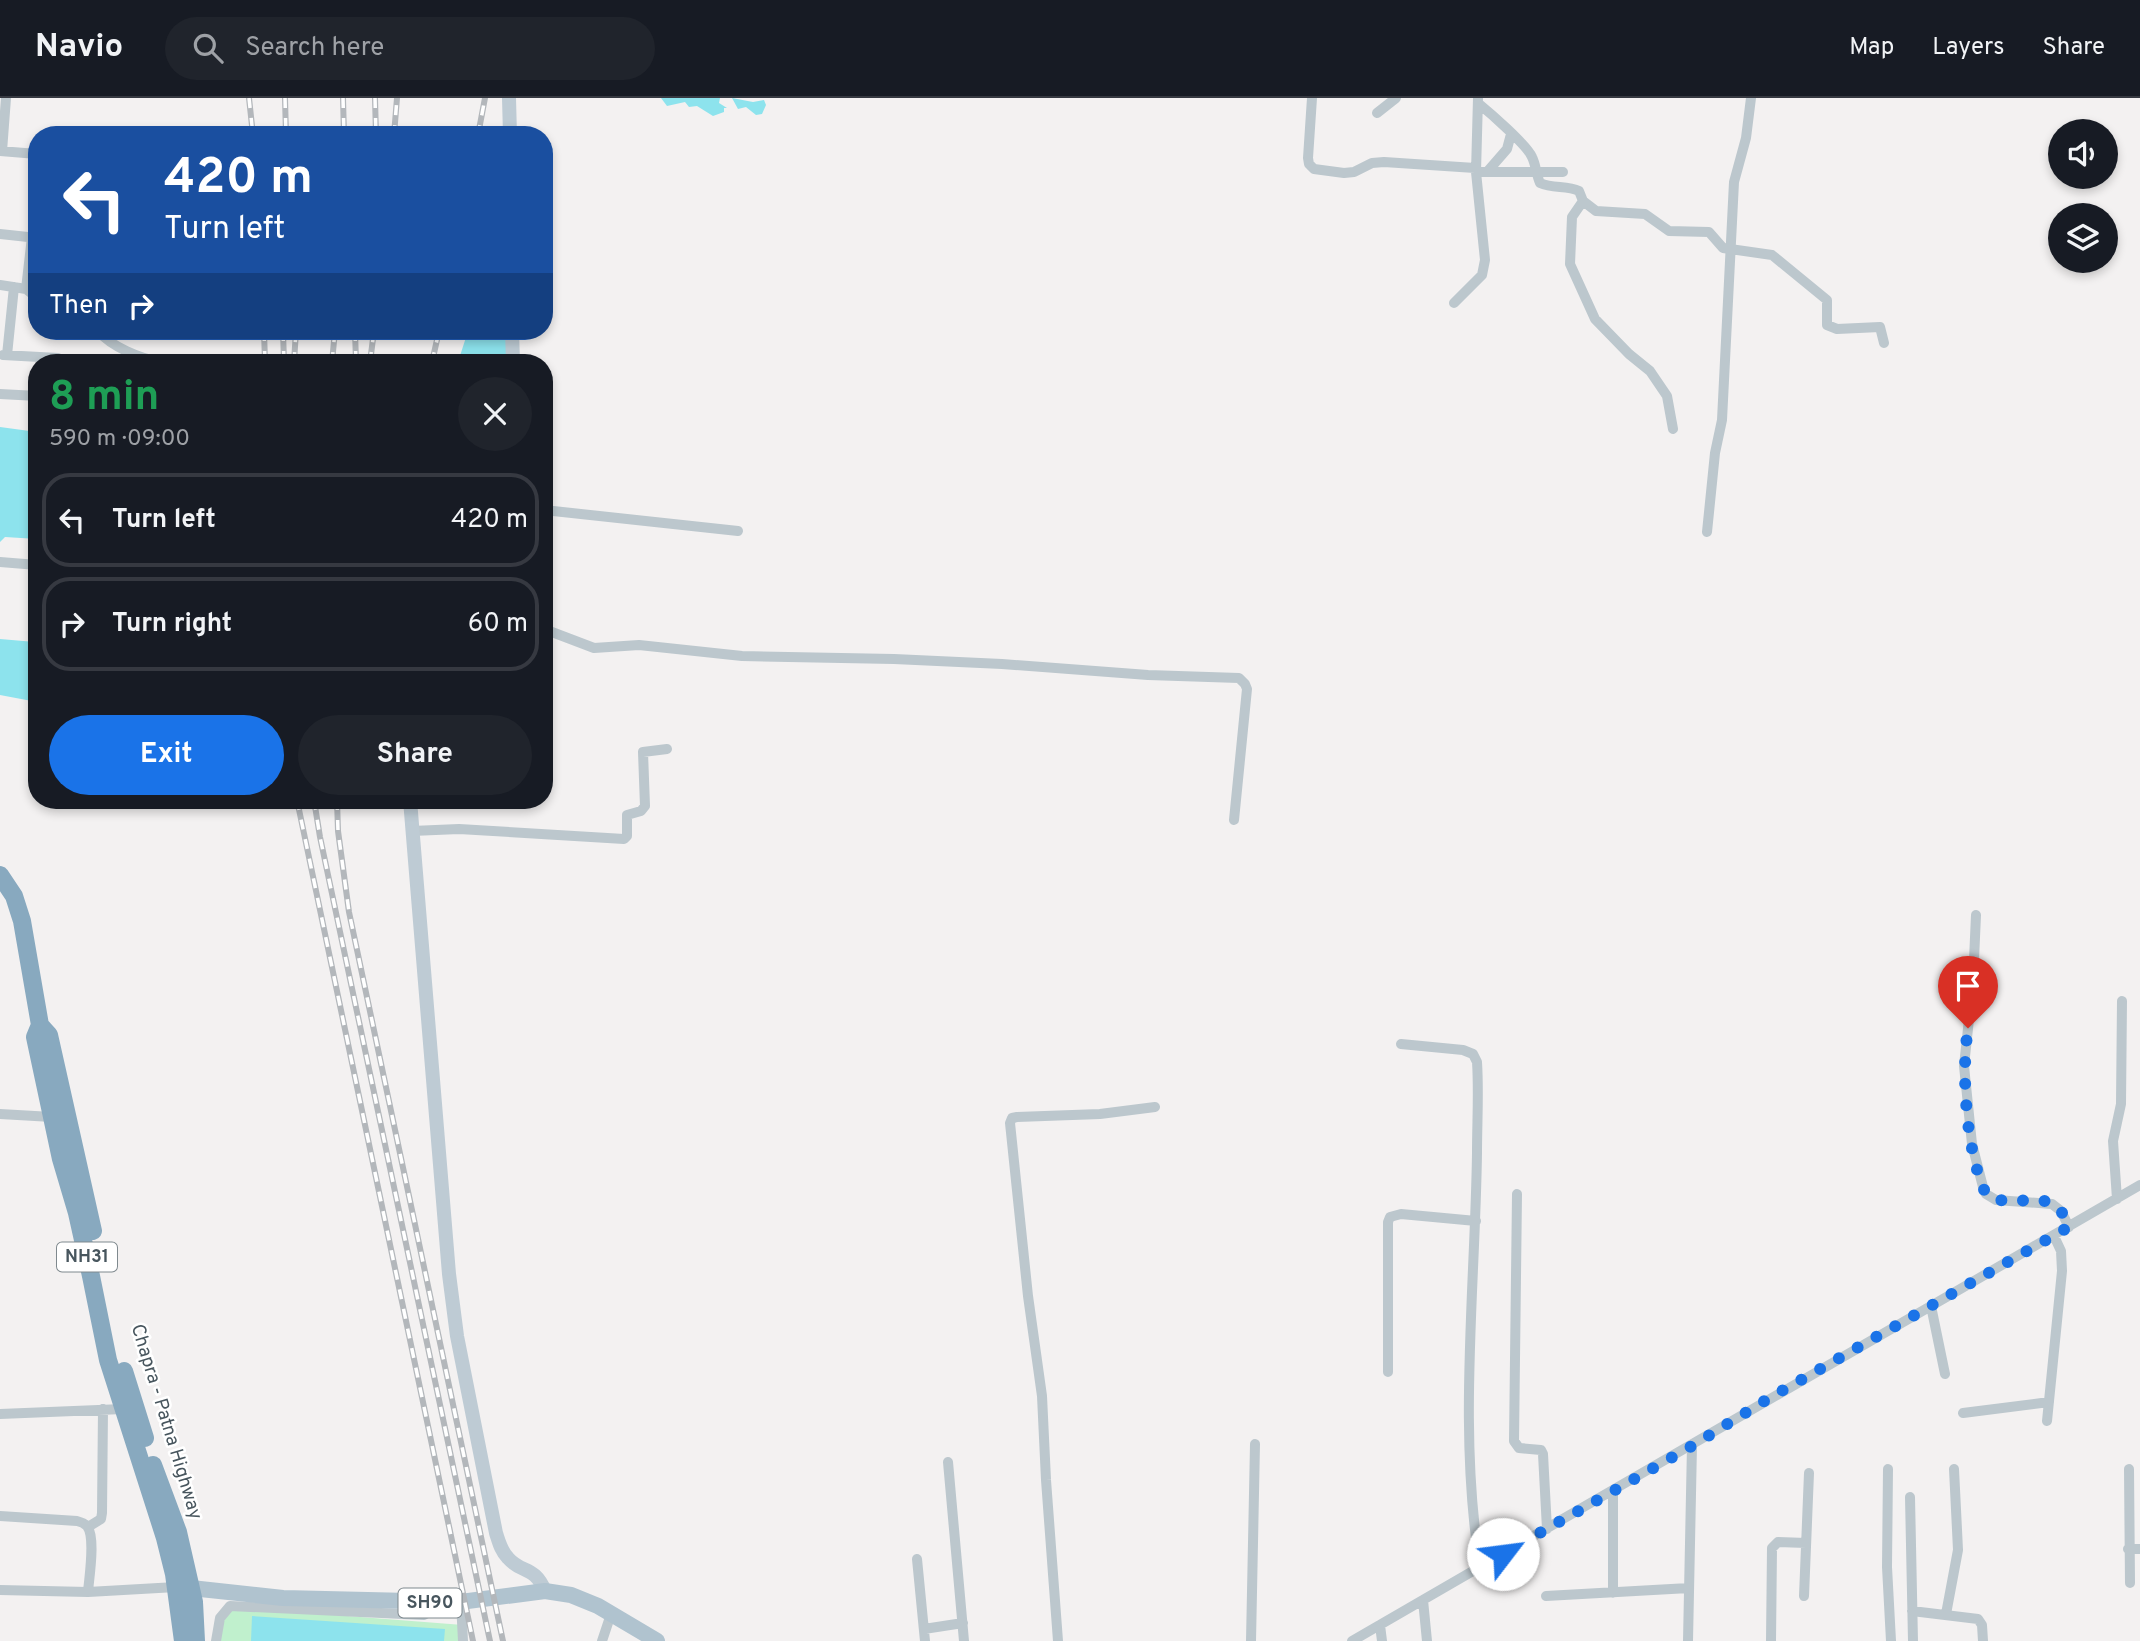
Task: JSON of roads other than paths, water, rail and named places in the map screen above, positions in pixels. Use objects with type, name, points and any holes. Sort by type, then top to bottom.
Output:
[{"type":"highway","name":"Chapra - Patna Highway","points":[[0,875],[14,895],[22,921],[40,1026],[35,1037],[108,1360],[165,1538],[183,1588],[195,1610],[196,1641]]},
{"type":"highway","name":"Chapra - Patna Highway","points":[[40,1026],[49,1035],[119,1357],[178,1532],[183,1588],[183,1641]]},
{"type":"main road","name":"SH90","points":[[183,1588],[283,1598],[453,1603],[545,1591],[571,1595],[611,1614],[657,1641]]},
{"type":"street","points":[[6,98],[1,151],[28,153]]},
{"type":"street","points":[[509,98],[510,126]]},
{"type":"street","points":[[1377,113],[1396,98]]},
{"type":"street","points":[[1707,532],[1715,453],[1721,424],[1734,182],[1746,138],[1751,98]]},
{"type":"street","points":[[1478,100],[1532,156],[1540,183],[1550,187],[1572,187],[1579,191],[1583,201],[1596,211],[1645,214],[1669,231],[1709,232],[1723,248],[1772,255],[1827,300],[1827,325],[1837,329],[1880,327],[1884,343]]},
{"type":"street","points":[[1454,303],[1482,275],[1485,260],[1476,170],[1478,100]]},
{"type":"street","points":[[1312,103],[1308,161],[1314,169],[1348,173],[1371,163],[1384,162],[1487,172],[1563,172]]},
{"type":"street","points":[[1487,172],[1507,149],[1511,134]]},
{"type":"street","points":[[1583,201],[1572,217],[1570,264],[1595,319],[1650,371],[1667,396],[1673,429]]},
{"type":"street","points":[[0,234],[28,236]]},
{"type":"street","points":[[0,285],[26,289],[28,276]]},
{"type":"street","points":[[14,287],[3,355],[28,356]]},
{"type":"street","points":[[108,340],[125,354]]},
{"type":"street","points":[[0,394],[28,396]]},
{"type":"street","points":[[553,511],[738,531]]},
{"type":"street","points":[[0,562],[28,564]]},
{"type":"street","points":[[553,632],[594,648],[639,645],[742,656],[919,660],[1148,675],[1239,678],[1247,689],[1234,820]]},
{"type":"street","points":[[412,831],[452,829],[624,839],[627,836],[627,815],[641,811],[645,806],[643,752],[667,749]]},
{"type":"street","points":[[411,809],[432,1083],[457,1336],[496,1533],[502,1551],[510,1561],[533,1572],[545,1591]]},
{"type":"street","points":[[1976,915],[1973,982],[1964,1066],[1972,1144],[1983,1187],[1986,1194],[1996,1200],[2052,1204],[2061,1212],[2069,1227]]},
{"type":"street","points":[[2117,1199],[2113,1141],[2121,1104],[2122,1001]]},
{"type":"street","points":[[1401,1044],[1463,1050],[1476,1058],[1476,1221],[1469,1450],[1473,1522],[1480,1567]]},
{"type":"street","points":[[1058,1641],[1042,1396],[1028,1296],[1010,1123],[1012,1118],[1017,1116],[1100,1114],[1155,1107]]},
{"type":"street","points":[[0,1114],[52,1117]]},
{"type":"street","points":[[1352,1641],[2140,1185]]},
{"type":"street","points":[[1517,1194],[1514,1441],[1519,1448],[1538,1450],[1544,1454],[1547,1529]]},
{"type":"street","points":[[1388,1372],[1390,1217],[1401,1214],[1476,1221]]},
{"type":"street","points":[[2048,1421],[2062,1271],[2061,1251],[2054,1236]]},
{"type":"street","points":[[1931,1306],[1945,1374]]},
{"type":"street","points":[[1963,1413],[2049,1402]]},
{"type":"street","points":[[88,1527],[101,1519],[102,1513],[103,1409]]},
{"type":"street","points":[[0,1414],[123,1409]]},
{"type":"street","points":[[1251,1641],[1255,1444]]},
{"type":"street","points":[[1688,1641],[1692,1446]]},
{"type":"street","points":[[948,1462],[964,1641]]},
{"type":"street","points":[[1888,1469],[1887,1567],[1891,1641]]},
{"type":"street","points":[[1946,1614],[1958,1550],[1954,1469]]},
{"type":"street","points":[[2129,1469],[2130,1583]]},
{"type":"street","points":[[1804,1597],[1809,1473]]},
{"type":"street","points":[[1612,1593],[1613,1492]]},
{"type":"street","points":[[1910,1497],[1913,1641]]},
{"type":"street","points":[[0,1516],[77,1521],[88,1527],[91,1539],[88,1592]]},
{"type":"street","points":[[1771,1641],[1772,1548],[1778,1542],[1806,1543]]},
{"type":"street","points":[[2129,1549],[2140,1549]]},
{"type":"street","points":[[917,1559],[925,1641]]},
{"type":"street","points":[[0,1590],[88,1592],[183,1588]]},
{"type":"street","points":[[1546,1596],[1689,1588]]},
{"type":"street","points":[[1423,1600],[1427,1641]]},
{"type":"street","points":[[216,1641],[220,1618],[230,1606],[424,1615],[453,1603],[463,1641]]},
{"type":"street","points":[[1912,1611],[1978,1619],[1982,1625],[1983,1641]]},
{"type":"street","points":[[602,1641],[611,1614]]},
{"type":"street","points":[[924,1629],[962,1623]]},
{"type":"street","points":[[1380,1625],[1382,1641]]},
{"type":"water","points":[[661,98],[720,98],[719,103],[727,108],[713,116],[697,106],[689,107],[685,102],[667,106]]},
{"type":"water","points":[[732,98],[753,102],[764,100],[766,105],[762,114],[756,115],[746,107],[738,109]]},
{"type":"water","points":[[465,340],[508,340],[508,354],[461,354]]},
{"type":"water","points":[[0,427],[28,431],[28,538],[5,537],[0,542]]},
{"type":"water","points":[[0,639],[28,641],[28,700],[0,695]]},
{"type":"water","points":[[252,1616],[445,1629],[444,1641],[251,1641]]},
{"type":"railway","points":[[249,98],[252,126]]},
{"type":"railway","points":[[285,98],[286,126]]},
{"type":"railway","points":[[343,98],[344,126]]},
{"type":"railway","points":[[375,98],[376,126]]},
{"type":"railway","points":[[395,126],[397,98]]},
{"type":"railway","points":[[480,126],[485,98]]},
{"type":"railway","points":[[264,340],[265,354]]},
{"type":"railway","points":[[283,340],[284,354]]},
{"type":"railway","points":[[295,340],[295,354]]},
{"type":"railway","points":[[333,354],[334,340]]},
{"type":"railway","points":[[355,340],[356,354]]},
{"type":"railway","points":[[371,354],[373,340]]},
{"type":"railway","points":[[434,354],[437,340]]},
{"type":"railway","points":[[299,809],[473,1641]]},
{"type":"railway","points":[[315,809],[490,1641]]},
{"type":"railway","points":[[337,809],[349,912],[503,1641]]}]
